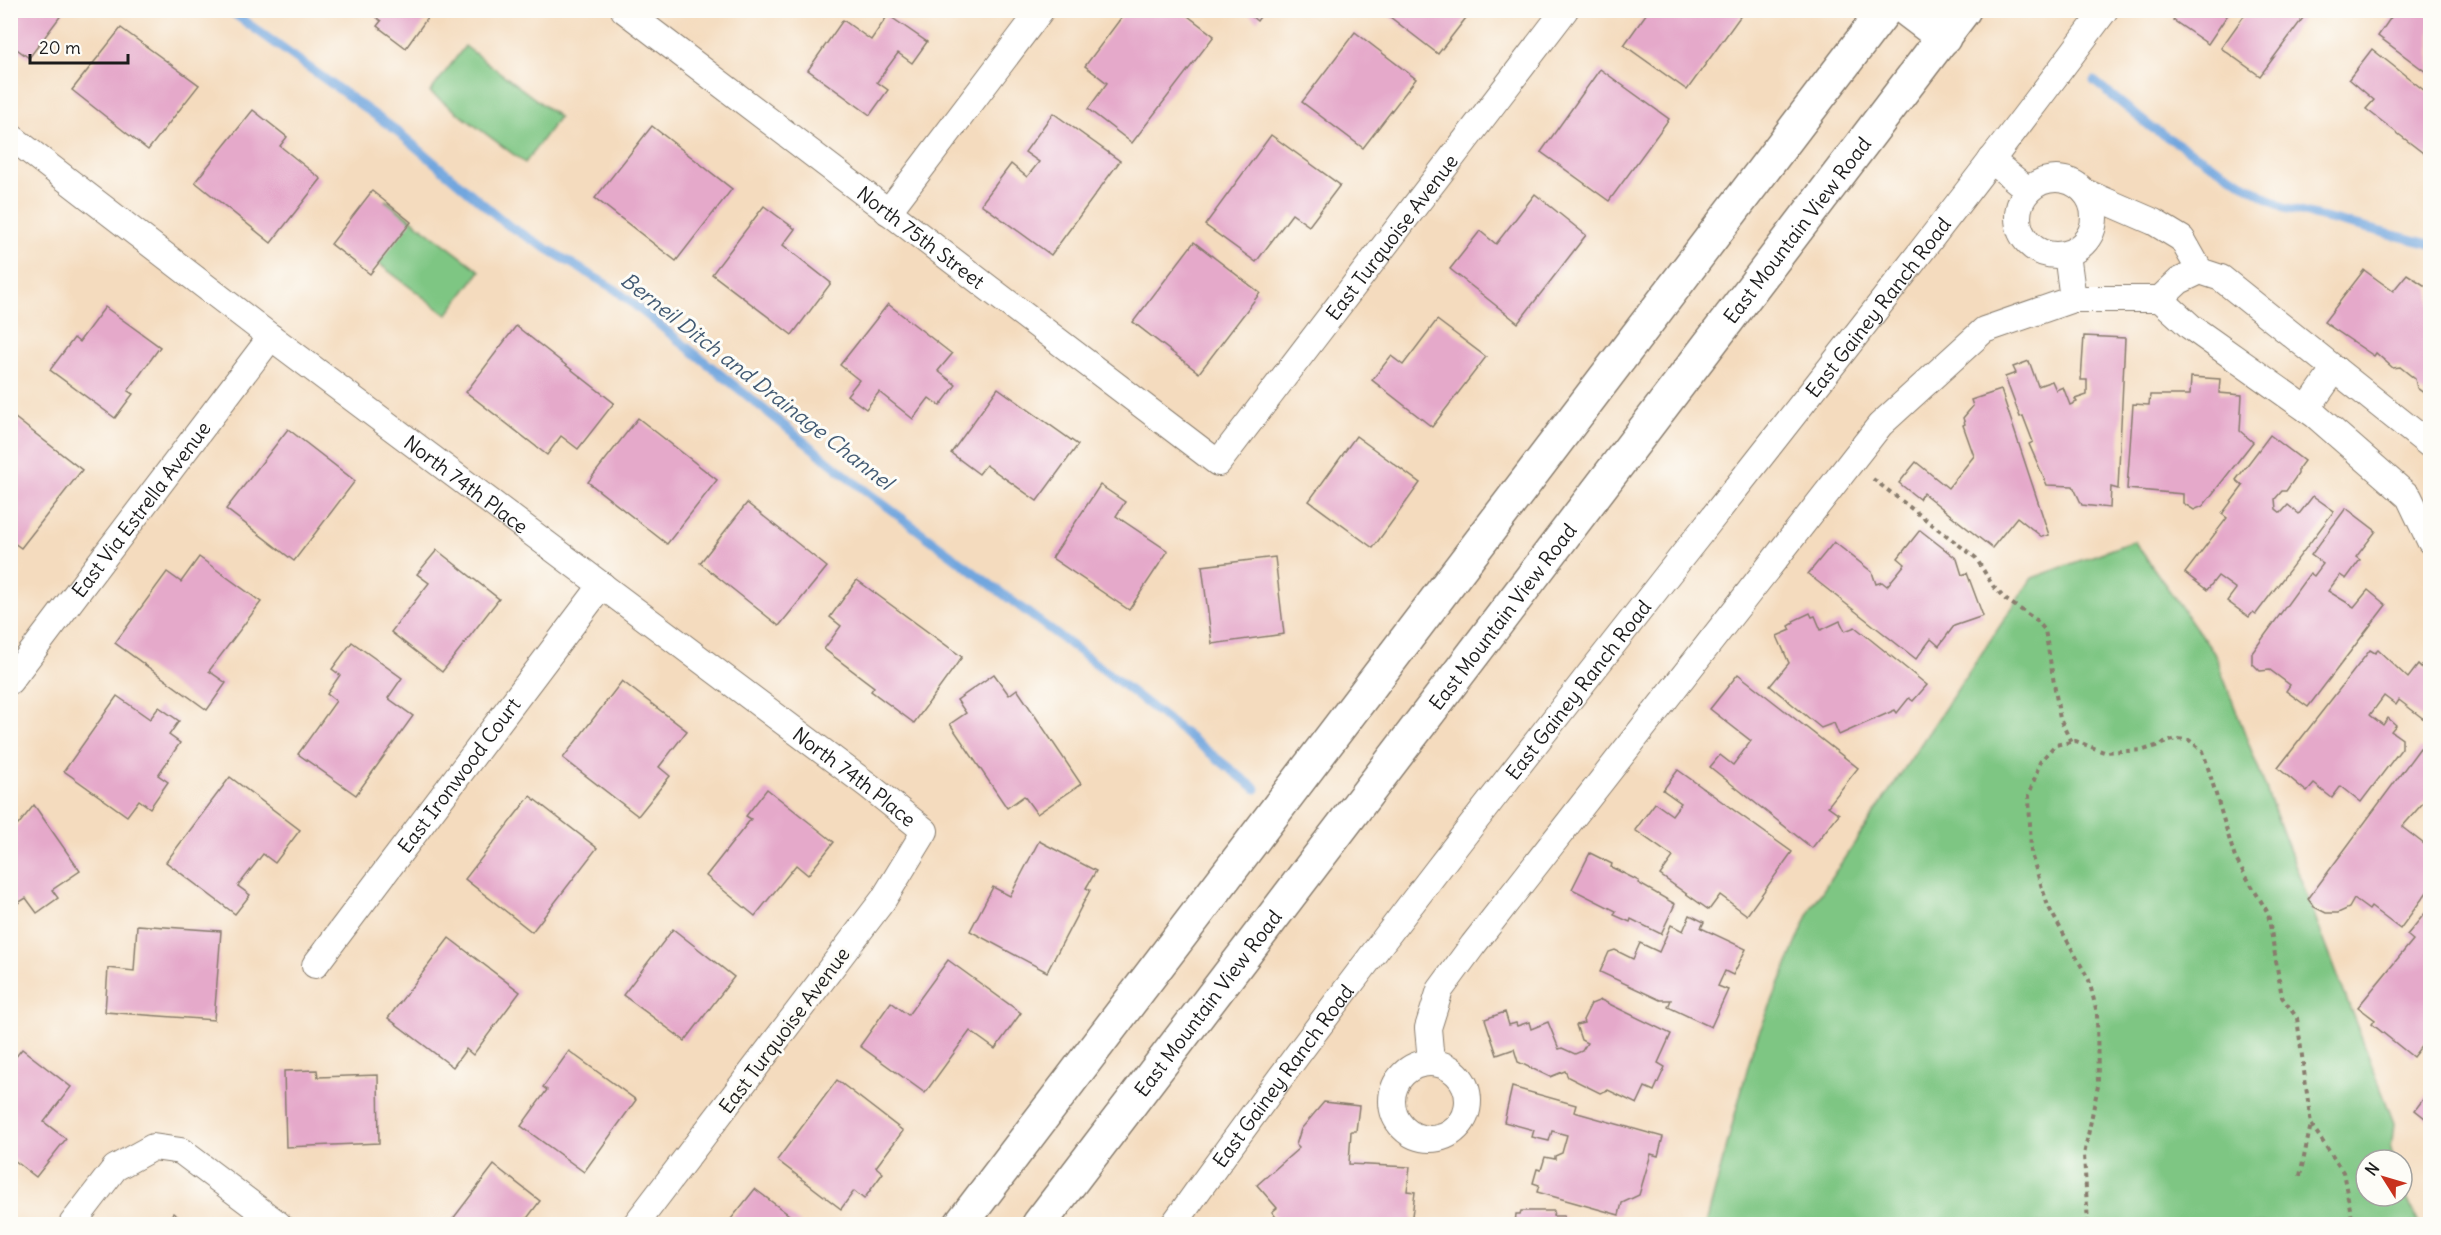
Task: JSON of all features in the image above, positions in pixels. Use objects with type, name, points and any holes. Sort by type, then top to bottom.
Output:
[{"type":"main road","points":[[961,1224],[1885,10]]},
{"type":"main road","points":[[1907,10],[1944,38]]},
{"type":"main road","name":"East Mountain View Road","points":[[1039,1224],[1964,10]]},
{"type":"street","name":"North 75th Street","points":[[624,10],[1218,463]]},
{"type":"street","points":[[888,212],[1041,10]]},
{"type":"street","name":"East Turquoise Avenue","points":[[1218,463],[1565,10]]},
{"type":"street","name":"East Gainey Ranch Road","points":[[1174,1224],[1259,1105],[1460,839],[2105,10]]},
{"type":"street","name":"North 74th Place","points":[[10,136],[270,337],[869,786],[925,831]]},
{"type":"street","points":[[1990,160],[2028,190]]},
{"type":"street","points":[[2051,178],[2064,179],[2075,183],[2085,192],[2092,203],[2095,215],[2093,228],[2087,240],[2078,248],[2067,254],[2042,253],[2022,237],[2018,225],[2021,200],[2028,190],[2039,182],[2051,178]]},
{"type":"street","points":[[2085,192],[2154,222],[2182,239],[2200,271],[2221,278],[2430,445]]},
{"type":"street","points":[[2067,254],[2073,299]]},
{"type":"street","points":[[2160,299],[2179,281],[2200,271]]},
{"type":"street","points":[[1431,1062],[1428,1028],[1440,990],[1473,945],[1880,425],[1984,330],[2073,299],[2160,299],[2191,327],[2307,409],[2409,497],[2430,541]]},
{"type":"street","name":"East Via Estrella Avenue","points":[[10,681],[270,337]]},
{"type":"street","points":[[2307,409],[2335,369]]},
{"type":"street","name":"East Ironwood Court","points":[[315,965],[602,585]]},
{"type":"street","name":"East Turquoise Avenue","points":[[636,1224],[883,900],[925,831]]},
{"type":"street","points":[[72,1224],[115,1168],[153,1147],[180,1151],[278,1224]]},
{"type":"path","points":[[1851,462],[1976,558],[1993,586],[2005,599],[2035,619],[2045,630],[2060,719],[2071,742]]},
{"type":"path","points":[[2088,1224],[2084,1155],[2098,1086],[2097,1013],[2089,980],[2048,906],[2031,854],[2029,795],[2040,762],[2055,744],[2076,741],[2104,752],[2144,750],[2176,739],[2189,740],[2203,751],[2235,858],[2268,913],[2282,997],[2297,1018],[2311,1124],[2300,1176]]},
{"type":"path","points":[[2311,1124],[2343,1172],[2351,1214],[2357,1224]]},
{"type":"green space","points":[[465,46],[559,117],[525,163],[430,92]]},
{"type":"green space","points":[[386,200],[480,271],[447,315],[353,244]]},
{"type":"green space","points":[[2134,541],[2214,653],[2394,1123],[2391,1148],[2354,1148],[2354,1208],[2411,1208],[2419,1224],[1706,1224],[1753,1047],[1811,908],[2032,578]]},
{"type":"building","points":[[10,10],[65,10],[29,58],[10,44],[10,31],[13,28],[10,26]]},
{"type":"building","points":[[367,10],[433,10],[406,48],[377,26],[381,21]]},
{"type":"building","points":[[1127,10],[1180,10],[1214,36],[1132,143],[1088,109],[1107,83],[1085,66]]},
{"type":"building","points":[[1244,10],[1265,10],[1257,21]]},
{"type":"building","points":[[1381,10],[1464,10],[1469,14],[1438,54]]},
{"type":"building","points":[[1649,10],[1736,10],[1742,14],[1687,90],[1624,45]]},
{"type":"building","points":[[2179,10],[2231,10],[2208,44],[2173,20]]},
{"type":"building","points":[[2248,10],[2301,10],[2306,14],[2260,76],[2221,48]]},
{"type":"building","points":[[2396,10],[2422,10],[2430,17],[2430,75],[2378,36]]},
{"type":"building","points":[[888,15],[927,42],[912,63],[898,53],[877,82],[888,90],[870,115],[808,70],[843,20],[871,40]]},
{"type":"building","points":[[121,28],[199,85],[148,150],[72,90]]},
{"type":"building","points":[[1355,32],[1416,79],[1363,148],[1302,102]]},
{"type":"building","points":[[2372,49],[2430,95],[2430,152],[2427,156],[2366,109],[2374,100],[2349,79]]},
{"type":"building","points":[[1600,69],[1669,119],[1609,201],[1541,152]]},
{"type":"building","points":[[253,110],[287,137],[280,146],[321,179],[271,243],[195,182]]},
{"type":"building","points":[[1053,113],[1120,161],[1051,255],[981,204],[1011,164],[1027,177],[1039,162],[1025,152]]},
{"type":"building","points":[[652,126],[732,189],[676,261],[595,198]]},
{"type":"building","points":[[1271,135],[1340,185],[1309,226],[1292,214],[1256,262],[1205,225]]},
{"type":"building","points":[[372,191],[411,222],[370,274],[331,244]]},
{"type":"building","points":[[1535,194],[1586,235],[1518,323],[1450,269],[1480,231],[1496,244]]},
{"type":"building","points":[[10,203],[18,208],[10,218]]},
{"type":"building","points":[[764,206],[795,229],[783,245],[831,283],[792,335],[712,274]]},
{"type":"building","points":[[10,228],[17,232],[10,241]]},
{"type":"building","points":[[1194,242],[1260,293],[1199,373],[1133,322]]},
{"type":"building","points":[[2364,270],[2393,291],[2407,274],[2430,289],[2430,394],[2428,396],[2417,388],[2415,379],[2400,367],[2393,368],[2376,353],[2374,356],[2324,322]]},
{"type":"building","points":[[888,304],[952,354],[938,371],[956,385],[940,406],[929,398],[913,419],[879,392],[866,409],[847,395],[859,380],[840,365]]},
{"type":"building","points":[[105,307],[160,347],[128,391],[133,394],[115,418],[50,370],[74,338],[79,342]]},
{"type":"building","points":[[1437,320],[1486,357],[1432,427],[1372,380],[1391,356],[1403,365]]},
{"type":"building","points":[[516,326],[614,403],[578,449],[561,436],[547,455],[466,392]]},
{"type":"building","points":[[2084,336],[2125,338],[2118,489],[2111,487],[2110,508],[2082,505],[2073,486],[2047,485],[2029,444],[2033,442],[2023,416],[2020,417],[2005,377],[2016,373],[2013,367],[2029,361],[2038,386],[2052,381],[2056,390],[2063,387],[2070,405],[2077,402],[2075,399],[2087,395],[2087,380],[2081,380]]},
{"type":"building","points":[[2191,377],[2220,379],[2219,393],[2242,395],[2240,431],[2253,442],[2203,506],[2194,510],[2183,503],[2183,494],[2127,489],[2133,404],[2149,405],[2150,395],[2190,395]]},
{"type":"building","points":[[998,388],[1078,445],[1037,501],[986,465],[979,474],[951,453]]},
{"type":"building","points":[[2001,390],[2049,535],[2042,537],[2017,517],[1992,548],[1923,493],[1919,499],[1899,483],[1916,462],[1948,488],[1974,456],[1963,425],[1965,424],[1963,418],[1973,406],[1971,400]]},
{"type":"building","points":[[10,414],[82,470],[21,548],[10,540]]},
{"type":"building","points":[[638,418],[717,480],[667,544],[588,482]]},
{"type":"building","points":[[288,429],[355,481],[294,561],[226,509]]},
{"type":"building","points":[[2270,435],[2304,461],[2286,491],[2282,491],[2275,499],[2276,509],[2281,513],[2288,505],[2299,514],[2313,496],[2334,511],[2256,614],[2253,612],[2249,617],[2227,601],[2236,589],[2218,576],[2207,590],[2185,573],[2227,518],[2222,514],[2243,486],[2236,480]]},
{"type":"building","points":[[1356,436],[1420,483],[1373,548],[1309,501]]},
{"type":"building","points":[[1100,485],[1125,502],[1116,516],[1168,551],[1129,610],[1052,558]]},
{"type":"building","points":[[747,503],[827,567],[779,626],[700,563]]},
{"type":"building","points":[[2346,508],[2376,531],[2356,557],[2360,560],[2346,579],[2340,575],[2328,591],[2354,607],[2368,590],[2386,605],[2308,707],[2286,691],[2290,685],[2270,670],[2260,671],[2252,663],[2252,653],[2310,573],[2314,576],[2323,564],[2311,555]]},
{"type":"building","points":[[1920,530],[1957,559],[1962,575],[1967,573],[1983,616],[1954,626],[1939,646],[1931,639],[1916,659],[1808,574],[1834,542],[1872,572],[1876,584],[1882,582],[1887,586],[1905,564],[1898,558]]},
{"type":"building","points":[[437,550],[499,599],[442,672],[391,632],[429,583],[417,574]]},
{"type":"building","points":[[199,557],[261,602],[209,671],[226,683],[207,710],[115,643],[167,572],[181,582]]},
{"type":"building","points":[[1275,557],[1284,634],[1212,644],[1202,566]]},
{"type":"building","points":[[857,580],[962,657],[914,723],[871,691],[874,687],[824,649],[841,626],[830,617]]},
{"type":"building","points":[[1810,613],[1812,617],[1815,616],[1821,630],[1840,621],[1845,631],[1855,627],[1927,685],[1913,701],[1909,698],[1897,713],[1895,710],[1839,735],[1834,723],[1821,728],[1770,686],[1789,663],[1777,636],[1791,630],[1789,626],[1794,623],[1793,621]]},
{"type":"building","points":[[352,642],[402,678],[388,698],[413,716],[356,795],[298,754],[336,701],[327,694],[340,675],[332,669]]},
{"type":"building","points":[[2370,650],[2375,653],[2378,650],[2408,678],[2418,665],[2421,668],[2422,665],[2430,672],[2430,712],[2425,720],[2399,700],[2396,705],[2384,696],[2370,715],[2383,725],[2388,718],[2396,725],[2391,731],[2402,739],[2402,748],[2361,802],[2341,786],[2332,798],[2314,784],[2307,792],[2278,768]]},
{"type":"building","points":[[994,674],[1009,695],[1017,689],[1081,784],[1037,814],[1024,796],[1007,808],[950,724],[966,713],[957,700]]},
{"type":"building","points":[[1738,674],[1858,768],[1828,806],[1839,814],[1812,848],[1710,767],[1720,755],[1733,765],[1751,741],[1710,709]]},
{"type":"building","points":[[622,681],[687,731],[659,767],[670,776],[638,816],[563,758]]},
{"type":"building","points":[[117,696],[150,719],[159,707],[179,721],[169,735],[180,743],[158,775],[168,782],[150,808],[139,800],[127,816],[64,771]]},
{"type":"building","points":[[2420,748],[2430,752],[2430,795],[2402,827],[2424,844],[2430,836],[2430,888],[2400,929],[2371,907],[2369,910],[2354,899],[2349,908],[2338,913],[2326,913],[2314,907],[2308,899]]},
{"type":"building","points":[[1678,770],[1792,852],[1747,915],[1720,895],[1709,910],[1660,875],[1673,857],[1635,830],[1655,803],[1672,815],[1681,803],[1663,790]]},
{"type":"building","points":[[230,777],[300,830],[275,863],[263,854],[238,886],[250,895],[235,914],[166,862]]},
{"type":"building","points":[[767,789],[834,842],[808,875],[796,865],[755,916],[706,876],[751,819],[746,816]]},
{"type":"building","points":[[530,796],[597,848],[532,932],[465,879]]},
{"type":"building","points":[[34,805],[80,871],[52,890],[58,898],[37,913],[26,898],[10,908],[10,830],[18,825]]},
{"type":"building","points":[[1039,841],[1096,871],[1086,888],[1090,890],[1047,972],[970,931],[993,887],[1010,896]]},
{"type":"building","points":[[1590,853],[1612,864],[1611,867],[1639,881],[1638,883],[1675,904],[1661,934],[1631,919],[1630,922],[1614,915],[1616,911],[1572,889]]},
{"type":"building","points":[[2430,907],[2430,1035],[2413,1057],[2372,1024],[2375,1020],[2358,1007],[2413,940],[2407,935]]},
{"type":"building","points":[[1690,915],[1704,922],[1701,928],[1746,949],[1733,975],[1725,971],[1718,986],[1728,990],[1711,1027],[1668,1007],[1671,1000],[1660,1000],[1600,972],[1609,952],[1615,950],[1633,959],[1640,943],[1659,952],[1671,925],[1683,931]]},
{"type":"building","points":[[137,925],[221,931],[214,1020],[105,1012],[108,968],[134,971]]},
{"type":"building","points":[[673,929],[734,977],[685,1041],[623,995]]},
{"type":"building","points":[[449,938],[520,992],[473,1055],[466,1049],[453,1067],[388,1018]]},
{"type":"building","points":[[948,960],[1021,1013],[995,1049],[970,1031],[925,1093],[860,1046],[891,1002],[908,1015]]},
{"type":"building","points":[[1601,1000],[1671,1034],[1658,1063],[1665,1067],[1654,1091],[1645,1087],[1637,1104],[1608,1090],[1600,1093],[1568,1077],[1565,1071],[1550,1077],[1518,1062],[1514,1049],[1497,1055],[1485,1019],[1505,1012],[1509,1025],[1516,1023],[1517,1026],[1529,1022],[1531,1029],[1548,1022],[1559,1049],[1562,1048],[1575,1054],[1582,1051],[1587,1043],[1581,1040],[1576,1025],[1584,1023],[1583,1020],[1591,1004]]},
{"type":"building","points":[[22,1049],[71,1087],[44,1122],[66,1139],[36,1177],[10,1157],[10,1064]]},
{"type":"building","points":[[569,1051],[636,1100],[584,1172],[521,1126],[547,1090],[543,1087]]},
{"type":"building","points":[[317,1070],[318,1077],[378,1075],[379,1143],[286,1147],[284,1071]]},
{"type":"building","points":[[837,1080],[903,1131],[876,1167],[883,1173],[864,1199],[854,1191],[841,1209],[777,1160]]},
{"type":"building","points":[[1512,1087],[1576,1105],[1574,1112],[1663,1137],[1658,1156],[1651,1154],[1639,1195],[1622,1203],[1619,1215],[1537,1192],[1539,1185],[1533,1183],[1537,1169],[1541,1170],[1545,1157],[1555,1159],[1555,1156],[1562,1153],[1567,1135],[1552,1131],[1549,1141],[1532,1137],[1534,1130],[1504,1122]]},
{"type":"building","points":[[2430,1090],[2430,1122],[2415,1110]]},
{"type":"building","points":[[1324,1102],[1359,1106],[1356,1131],[1351,1131],[1349,1164],[1410,1167],[1407,1191],[1415,1192],[1411,1224],[1281,1224],[1272,1212],[1277,1208],[1257,1185],[1299,1148],[1296,1145],[1301,1129]]},
{"type":"building","points":[[494,1165],[540,1201],[525,1221],[531,1224],[449,1224]]},
{"type":"building","points":[[755,1189],[801,1224],[727,1224]]},
{"type":"building","points":[[1521,1211],[1554,1211],[1553,1216],[1564,1216],[1564,1221],[1591,1224],[1515,1224],[1516,1214],[1520,1214]]},
{"type":"building","points":[[173,1213],[189,1224],[165,1224]]},
{"type":"waterway","name":"Berneil Ditch and Drainage Channel","points":[[229,10],[397,131],[509,226],[616,290],[858,485],[1100,667],[1256,789]]},
{"type":"waterway","points":[[2094,81],[2152,128],[2284,208],[2430,244]]}]
